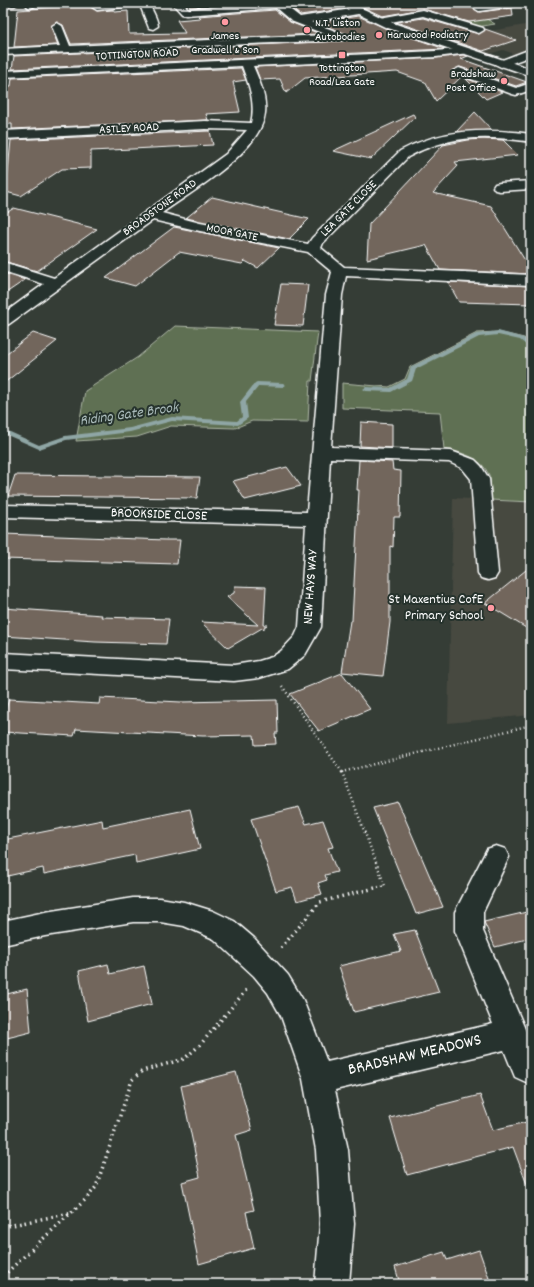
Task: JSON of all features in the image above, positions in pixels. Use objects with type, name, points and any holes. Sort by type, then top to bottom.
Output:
[{"type":"street","points":[[3,3],[14,3]]},
{"type":"street","points":[[97,7],[137,3]]},
{"type":"street","points":[[144,3],[148,15],[152,19],[153,26]]},
{"type":"street","points":[[3,52],[66,48],[346,38],[289,15],[277,4],[186,12],[177,3]]},
{"type":"street","points":[[343,3],[380,21],[501,64],[531,73]]},
{"type":"street","points":[[480,8],[514,3]]},
{"type":"street","points":[[302,20],[358,11]]},
{"type":"street","points":[[380,21],[423,13],[479,30]]},
{"type":"street","points":[[57,26],[66,48]]},
{"type":"street","points":[[96,47],[99,70]]},
{"type":"street","points":[[370,48],[391,56]]},
{"type":"street","name":"TOTTINGTON ROAD","points":[[3,74],[391,56],[465,51]]},
{"type":"street","points":[[501,64],[531,52]]},
{"type":"street","points":[[516,68],[531,58]]},
{"type":"street","name":"BROADSTONE ROAD","points":[[3,322],[231,157],[246,142],[255,127],[260,102],[246,62]]},
{"type":"street","points":[[459,71],[516,92],[531,86]]},
{"type":"street","name":"ASTLEY ROAD","points":[[3,135],[205,125],[255,127]]},
{"type":"street","name":"LEA GATE CLOSE","points":[[531,138],[506,135],[466,135],[435,140],[416,146],[404,154],[317,241],[313,249],[340,270],[356,273],[531,280]]},
{"type":"street","points":[[500,187],[531,185]]},
{"type":"street","name":"MOOR GATE","points":[[151,215],[200,227],[313,249]]},
{"type":"street","points":[[3,266],[55,283]]},
{"type":"street","name":"NEW HAYS WAY","points":[[3,661],[234,674],[269,669],[284,662],[304,641],[310,627],[316,520],[334,295],[340,270]]},
{"type":"street","points":[[321,452],[450,457],[464,461],[475,469],[480,479],[488,573]]},
{"type":"street","name":"BROOKSIDE CLOSE","points":[[3,511],[316,520]]},
{"type":"street","points":[[496,857],[469,912],[469,931],[526,1067]]},
{"type":"street","points":[[3,933],[45,924],[133,910],[160,910],[184,914],[203,920],[224,930],[244,947],[264,968],[278,984],[293,1010],[318,1079],[332,1150],[337,1224],[332,1284]]},
{"type":"street","name":"BRADSHAW MEADOWS","points":[[318,1079],[512,1034]]},
{"type":"path","points":[[3,1276],[71,1213],[96,1187],[132,1080],[142,1071],[184,1059],[200,1045],[320,902],[386,886],[342,772],[269,669]]},
{"type":"path","points":[[342,772],[531,725]]},
{"type":"path","points":[[3,1227],[71,1213]]},
{"type":"shaded area","points":[[531,24],[531,60],[503,50],[489,54],[444,39]]},
{"type":"shaded area","name":"St Maxentius CofE Primary School","points":[[453,498],[531,502],[531,715],[448,723]]},
{"type":"green space","points":[[468,8],[495,24],[477,27],[429,11]]},
{"type":"green space","points":[[175,326],[318,332],[312,381],[310,381],[308,422],[252,421],[235,428],[171,426],[137,437],[76,441],[85,391],[138,357]]},
{"type":"green space","points":[[498,332],[524,338],[531,343],[531,502],[491,500],[489,475],[481,464],[470,456],[444,449],[440,412],[342,408],[342,383],[389,387],[405,379],[410,367],[477,333]]},
{"type":"building","points":[[79,3],[96,3],[92,4],[91,7],[97,11],[128,11],[129,34],[185,33],[177,20],[200,18],[198,16],[275,10],[290,22],[320,34],[71,44],[63,25],[56,22],[51,27],[58,45],[14,47],[18,10],[80,5]]},
{"type":"building","points":[[187,3],[258,3],[190,7]]},
{"type":"building","points":[[284,3],[336,3],[344,9],[300,15]]},
{"type":"building","points":[[354,3],[484,3],[475,5],[473,8],[479,12],[512,8],[513,16],[469,22],[423,9],[382,16]]},
{"type":"building","points":[[358,16],[385,28],[445,49],[12,69],[14,56],[342,41],[347,40],[347,34],[317,23]]},
{"type":"building","points":[[423,18],[479,34],[485,29],[516,40],[483,51],[396,22]]},
{"type":"building","points":[[464,55],[468,56],[461,59],[527,82],[516,86],[460,67],[452,71],[454,74],[461,77],[436,101],[425,82],[397,72],[305,78],[286,93],[280,79],[260,80],[255,67],[436,58]]},
{"type":"building","points":[[241,68],[246,80],[233,82],[240,112],[206,114],[208,120],[12,129],[12,124],[3,124],[6,86],[11,86],[12,78]]},
{"type":"building","points":[[465,78],[502,92],[486,99]]},
{"type":"building","points":[[475,112],[492,130],[456,132]]},
{"type":"building","points":[[413,114],[415,117],[371,159],[333,151]]},
{"type":"building","points":[[210,131],[213,145],[91,151],[91,168],[62,169],[21,196],[6,192],[11,140]]},
{"type":"building","points":[[468,140],[503,140],[518,155],[455,162],[458,166],[433,193],[491,206],[531,270],[531,274],[440,270],[426,245],[367,259],[369,224],[443,145]]},
{"type":"building","points":[[212,197],[309,219],[289,239],[186,218]]},
{"type":"building","points":[[14,208],[97,229],[37,271],[3,261],[3,215]]},
{"type":"building","points":[[174,227],[279,248],[258,268],[245,261],[242,264],[179,252],[135,286],[106,278]]},
{"type":"building","points":[[3,273],[25,280],[3,295]]},
{"type":"building","points":[[448,282],[531,286],[531,304],[459,302]]},
{"type":"building","points":[[281,284],[308,285],[303,326],[274,325]]},
{"type":"building","points":[[33,333],[57,341],[3,384],[3,356]]},
{"type":"building","points":[[361,422],[392,424],[392,448],[360,446]]},
{"type":"building","points":[[359,460],[392,462],[393,470],[401,471],[400,517],[394,517],[393,547],[390,546],[390,622],[383,676],[342,672],[350,621],[352,621],[359,490],[357,490]]},
{"type":"building","points":[[287,467],[301,486],[245,500],[233,481]]},
{"type":"building","points":[[15,475],[200,477],[197,498],[8,496]]},
{"type":"building","points":[[3,534],[180,540],[177,564],[3,559]]},
{"type":"building","points":[[531,566],[531,631],[485,603]]},
{"type":"building","points":[[235,586],[266,587],[264,625],[267,625],[264,627],[264,630],[262,628],[228,648],[201,622],[258,625],[227,597],[234,593]]},
{"type":"building","points":[[3,608],[102,615],[101,617],[169,619],[166,644],[95,642],[3,636]]},
{"type":"building","points":[[342,673],[370,709],[319,731],[290,694]]},
{"type":"building","points":[[100,698],[181,702],[277,700],[278,733],[275,733],[276,744],[255,745],[254,735],[203,736],[76,729],[74,736],[3,732],[3,719],[9,699],[99,704]]},
{"type":"building","points":[[398,802],[443,907],[416,914],[373,808]]},
{"type":"building","points":[[299,807],[306,824],[323,820],[333,847],[328,848],[337,872],[325,875],[327,880],[318,883],[322,894],[297,901],[292,887],[276,891],[251,819]]},
{"type":"building","points":[[190,809],[200,849],[136,863],[135,855],[44,874],[43,868],[3,877],[3,840],[102,820],[103,827]]},
{"type":"building","points":[[531,911],[531,938],[495,947],[484,922]]},
{"type":"building","points":[[415,930],[439,992],[354,1012],[339,966],[401,951],[394,934]]},
{"type":"building","points":[[108,964],[110,974],[144,966],[152,1004],[88,1021],[79,971]]},
{"type":"building","points":[[27,989],[31,1032],[3,1039],[3,995]]},
{"type":"building","points":[[236,1072],[252,1130],[236,1135],[254,1210],[246,1212],[254,1248],[199,1264],[182,1182],[200,1177],[181,1086]]},
{"type":"building","points":[[480,1095],[493,1130],[531,1121],[531,1190],[529,1190],[513,1147],[407,1175],[390,1118]]},
{"type":"building","points":[[479,1250],[491,1284],[400,1284],[395,1267],[444,1252],[447,1260]]},
{"type":"waterway","name":"Riding Gate Brook","points":[[366,389],[391,390],[410,380],[413,368],[478,335],[498,333],[522,339],[531,347]]},
{"type":"waterway","name":"Riding Gate Brook","points":[[3,433],[8,433],[39,447],[65,438],[130,430],[172,419],[238,423],[245,418],[243,402],[257,384],[283,385]]},
{"type":"place","name":"James Gradwell & Son","points":[[225,22]]},
{"type":"place","name":"N.T. Liston Autobodies","points":[[307,30]]},
{"type":"place","name":"Harwood Podiatry","points":[[379,35]]},
{"type":"place","name":"Tottington Road/Lea Gate","points":[[342,55]]},
{"type":"place","name":"Bradshaw Post Office","points":[[504,81]]},
{"type":"place","name":"St Maxentius CofE Primary School","points":[[491,608]]}]
